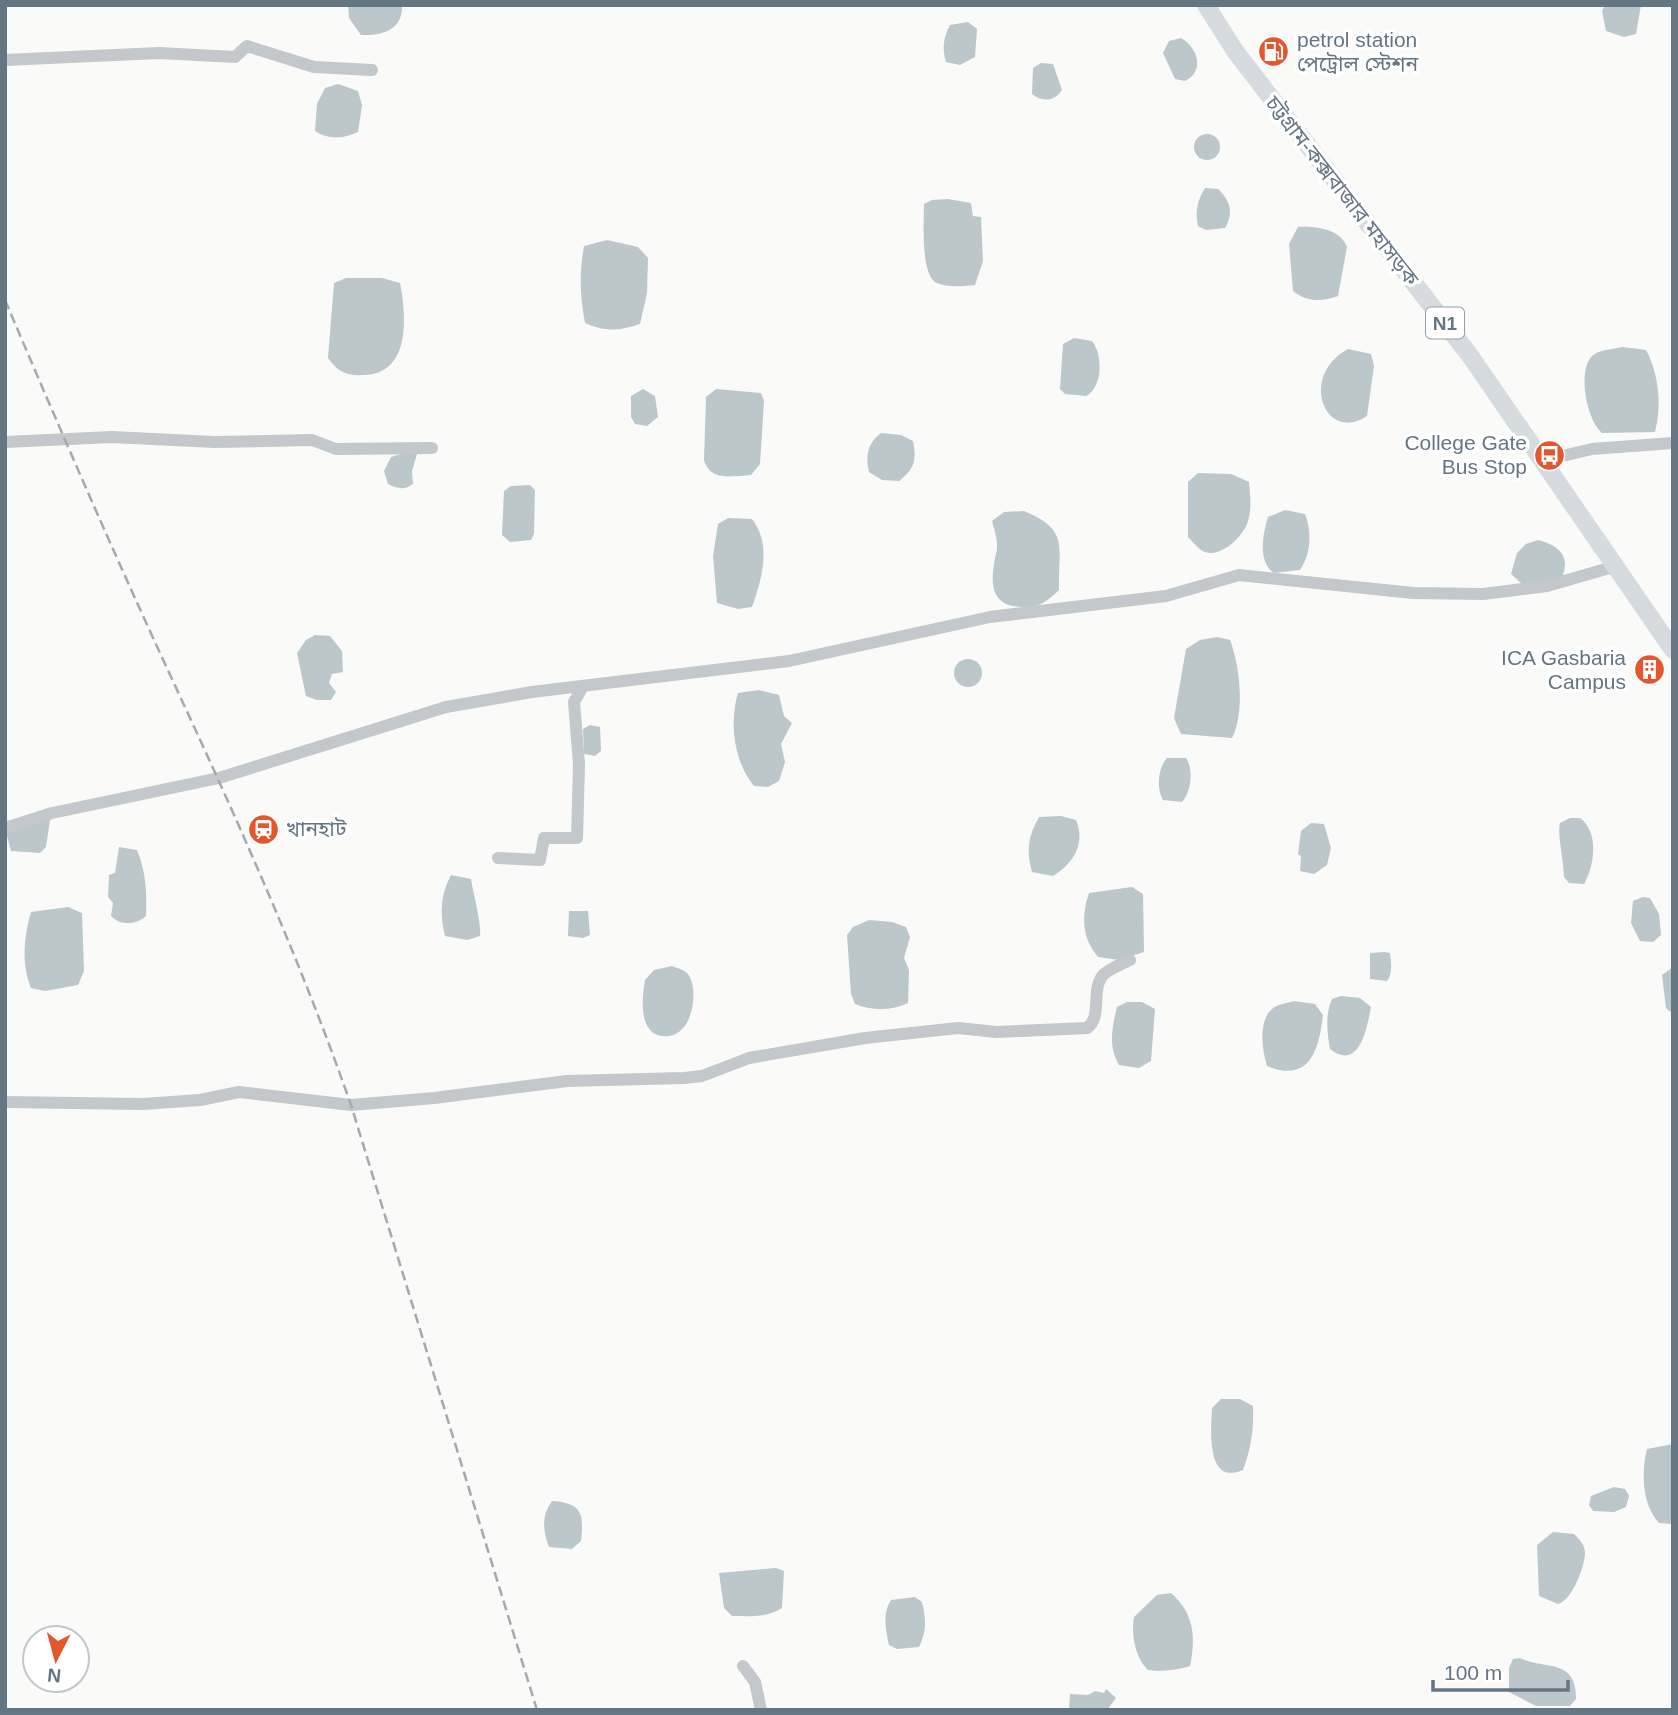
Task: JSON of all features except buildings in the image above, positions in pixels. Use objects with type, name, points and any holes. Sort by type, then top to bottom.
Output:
[{"type":"highway","name":"চট্টগ্রাম-কক্সবাজার মহাসড়ক","points":[[1206,5],[1235,51],[1471,357],[1613,567],[1673,650]]},
{"type":"street","points":[[5,60],[159,53],[234,57],[247,46],[314,67],[372,70]]},
{"type":"street","points":[[5,442],[100,437],[214,442],[312,440],[336,449],[432,448]]},
{"type":"street","points":[[1541,461],[1592,449],[1673,443]]},
{"type":"street","points":[[5,828],[52,813],[219,778],[446,707],[532,692],[789,661],[990,617],[1166,596],[1239,575],[1413,593],[1483,594],[1548,586],[1613,567]]},
{"type":"street","points":[[498,858],[540,860],[544,838],[577,838],[579,764],[574,702],[582,688]]},
{"type":"street","points":[[5,1102],[142,1104],[200,1100],[239,1092],[351,1105],[400,1102],[567,1081],[702,1076],[749,1058],[865,1038],[958,1028],[996,1032],[1087,1028],[1093,1021],[1099,980],[1129,960]]},
{"type":"street","points":[[743,1666],[755,1682],[761,1710]]},
{"type":"shaded area","points":[[348,5],[402,5],[399,20],[390,30],[361,35],[349,18]]},
{"type":"shaded area","points":[[1605,5],[1641,5],[1636,34],[1624,37],[1606,31],[1602,11]]},
{"type":"shaded area","points":[[968,22],[977,29],[975,57],[960,65],[946,62],[944,43],[950,25]]},
{"type":"shaded area","points":[[1181,38],[1192,48],[1197,60],[1195,71],[1185,81],[1175,79],[1163,53],[1169,41]]},
{"type":"shaded area","points":[[1041,63],[1053,64],[1062,90],[1052,99],[1032,94],[1033,68]]},
{"type":"shaded area","points":[[338,84],[358,91],[362,105],[358,132],[331,137],[315,131],[317,104],[325,88]]},
{"type":"shaded area","points":[[1207,134],[1216,138],[1220,147],[1216,156],[1207,160],[1198,156],[1194,147],[1198,138]]},
{"type":"shaded area","points":[[1205,188],[1218,189],[1228,202],[1230,212],[1225,228],[1206,230],[1198,226],[1197,207]]},
{"type":"shaded area","points":[[948,199],[971,203],[973,216],[981,217],[983,261],[975,285],[941,285],[932,278],[928,270],[924,247],[924,204],[932,200]]},
{"type":"shaded area","points":[[1298,227],[1327,230],[1344,241],[1347,247],[1338,296],[1314,300],[1293,291],[1289,244]]},
{"type":"shaded area","points":[[607,240],[638,247],[648,258],[647,293],[640,324],[612,330],[585,323],[581,285],[584,246]]},
{"type":"shaded area","points":[[346,278],[382,278],[400,283],[404,312],[402,342],[390,365],[379,372],[347,374],[335,367],[328,358],[334,283]]},
{"type":"shaded area","points":[[1074,338],[1092,341],[1098,354],[1100,370],[1096,386],[1086,396],[1065,394],[1060,389],[1063,344]]},
{"type":"shaded area","points":[[1623,347],[1646,350],[1654,369],[1658,390],[1655,432],[1602,433],[1592,418],[1585,384],[1588,363],[1598,352]]},
{"type":"shaded area","points":[[1348,349],[1371,354],[1374,366],[1367,416],[1352,422],[1339,421],[1329,414],[1323,403],[1321,389],[1324,375],[1333,361]]},
{"type":"shaded area","points":[[643,389],[655,396],[658,417],[647,426],[635,424],[631,417],[631,396]]},
{"type":"shaded area","points":[[716,389],[761,393],[764,401],[760,464],[751,475],[717,475],[711,472],[704,460],[706,397]]},
{"type":"shaded area","points":[[881,433],[901,435],[913,441],[913,464],[899,481],[882,480],[869,472],[869,450]]},
{"type":"shaded area","points":[[404,453],[417,454],[412,471],[413,484],[398,488],[388,484],[384,471],[391,457]]},
{"type":"shaded area","points":[[1198,473],[1231,474],[1249,482],[1250,511],[1246,527],[1237,539],[1218,552],[1203,551],[1188,537],[1188,482]]},
{"type":"shaded area","points":[[530,485],[535,490],[534,534],[531,540],[510,542],[502,535],[504,491],[511,486]]},
{"type":"shaded area","points":[[1285,510],[1305,514],[1309,535],[1308,550],[1300,570],[1274,573],[1265,562],[1263,554],[1264,531],[1268,517]]},
{"type":"shaded area","points":[[1024,511],[1049,525],[1055,533],[1060,551],[1059,590],[1042,603],[1021,607],[1002,602],[994,589],[993,572],[997,546],[992,521],[1004,512]]},
{"type":"shaded area","points":[[728,518],[752,519],[762,540],[762,573],[752,607],[738,609],[717,603],[713,556],[718,524]]},
{"type":"shaded area","points":[[1538,540],[1561,552],[1565,563],[1562,577],[1523,585],[1511,574],[1517,553],[1526,544]]},
{"type":"shaded area","points":[[315,635],[330,636],[342,651],[343,672],[332,674],[329,683],[336,692],[331,700],[317,700],[306,696],[297,653],[306,640]]},
{"type":"shaded area","points":[[1217,637],[1230,640],[1240,689],[1239,716],[1232,738],[1181,734],[1174,718],[1186,649],[1200,640]]},
{"type":"shaded area","points":[[968,659],[978,663],[982,673],[978,683],[968,687],[958,683],[954,673],[958,663]]},
{"type":"shaded area","points":[[759,690],[779,695],[784,716],[792,723],[781,744],[785,762],[779,781],[768,787],[754,786],[742,766],[735,742],[734,717],[738,693]]},
{"type":"shaded area","points":[[590,725],[600,727],[601,751],[595,756],[584,754],[583,729]]},
{"type":"shaded area","points":[[1167,758],[1186,758],[1188,763],[1190,781],[1188,793],[1182,802],[1163,800],[1161,795],[1160,773]]},
{"type":"shaded area","points":[[1061,816],[1076,820],[1079,837],[1076,852],[1053,876],[1032,872],[1029,844],[1035,824],[1039,817]]},
{"type":"shaded area","points":[[43,817],[50,820],[46,847],[40,853],[11,851],[6,832]]},
{"type":"shaded area","points":[[1570,818],[1580,818],[1586,824],[1593,840],[1591,868],[1584,884],[1569,883],[1564,877],[1559,828],[1560,823]]},
{"type":"shaded area","points":[[1311,823],[1324,824],[1331,848],[1327,865],[1314,874],[1300,871],[1301,856],[1298,854],[1301,831]]},
{"type":"shaded area","points":[[119,847],[137,850],[144,874],[146,916],[133,923],[124,923],[111,916],[113,903],[108,897],[109,875],[115,873]]},
{"type":"shaded area","points":[[451,875],[471,879],[480,936],[467,940],[445,936],[442,905]]},
{"type":"shaded area","points":[[1132,887],[1143,894],[1144,952],[1119,960],[1098,957],[1084,927],[1089,893]]},
{"type":"shaded area","points":[[1643,897],[1650,898],[1659,914],[1661,935],[1653,942],[1640,941],[1631,923],[1633,901]]},
{"type":"shaded area","points":[[68,907],[82,913],[84,971],[78,985],[45,991],[31,988],[25,950],[31,912]]},
{"type":"shaded area","points":[[569,911],[588,911],[590,935],[583,938],[568,936]]},
{"type":"shaded area","points":[[869,920],[892,922],[906,927],[910,937],[904,958],[909,970],[908,1003],[895,1008],[868,1008],[855,1004],[851,994],[847,935],[853,927]]},
{"type":"shaded area","points":[[1370,953],[1390,953],[1389,978],[1387,981],[1370,979]]},
{"type":"shaded area","points":[[672,966],[685,972],[690,978],[693,985],[692,1010],[686,1024],[678,1033],[662,1036],[654,1033],[645,1021],[645,980],[654,970]]},
{"type":"shaded area","points":[[1673,967],[1673,1014],[1666,1008],[1662,975]]},
{"type":"shaded area","points":[[1341,996],[1360,998],[1371,1007],[1360,1044],[1348,1055],[1340,1055],[1330,1049],[1328,1036],[1330,1005],[1332,999]]},
{"type":"shaded area","points":[[1294,1001],[1315,1004],[1323,1015],[1315,1050],[1310,1060],[1294,1070],[1267,1066],[1263,1044],[1265,1021],[1274,1007]]},
{"type":"shaded area","points":[[1127,1002],[1142,1002],[1155,1009],[1151,1061],[1139,1068],[1119,1065],[1113,1051],[1117,1007]]},
{"type":"shaded area","points":[[1221,1399],[1240,1399],[1253,1406],[1246,1462],[1243,1470],[1231,1473],[1222,1470],[1213,1454],[1212,1408]]},
{"type":"shaded area","points":[[1673,1444],[1673,1524],[1659,1523],[1646,1498],[1645,1458],[1647,1449]]},
{"type":"shaded area","points":[[1614,1487],[1625,1489],[1629,1496],[1626,1507],[1614,1512],[1593,1511],[1589,1505],[1591,1496]]},
{"type":"shaded area","points":[[552,1501],[570,1504],[579,1512],[582,1524],[581,1541],[572,1549],[549,1547],[544,1524]]},
{"type":"shaded area","points":[[1553,1532],[1574,1534],[1583,1545],[1585,1554],[1580,1575],[1572,1590],[1558,1604],[1539,1596],[1537,1545]]},
{"type":"shaded area","points":[[776,1568],[784,1571],[782,1608],[764,1615],[732,1616],[724,1608],[719,1573]]},
{"type":"shaded area","points":[[1171,1593],[1189,1617],[1193,1635],[1190,1666],[1148,1670],[1135,1645],[1134,1617],[1157,1595]]},
{"type":"shaded area","points":[[915,1597],[922,1602],[924,1614],[925,1630],[922,1641],[919,1647],[897,1649],[889,1645],[886,1622],[888,1605],[891,1600]]},
{"type":"shaded area","points":[[1520,1658],[1565,1671],[1575,1686],[1576,1699],[1570,1706],[1536,1706],[1509,1692],[1509,1668],[1513,1659]]},
{"type":"shaded area","points":[[1106,1689],[1116,1698],[1107,1710],[1069,1710],[1070,1694],[1088,1695],[1095,1691],[1104,1693]]},
{"type":"railway","points":[[5,300],[108,538],[244,837],[331,1051],[351,1105],[537,1710]]},
{"type":"place","name":"petrol station পেট্রোল স্টেশন","points":[[1274,52]]},
{"type":"place","name":"College Gate Bus Stop","points":[[1550,455]]},
{"type":"place","name":"ICA Gasbaria Campus","points":[[1649,670]]},
{"type":"place","name":"খানহাট","points":[[263,829]]}]
